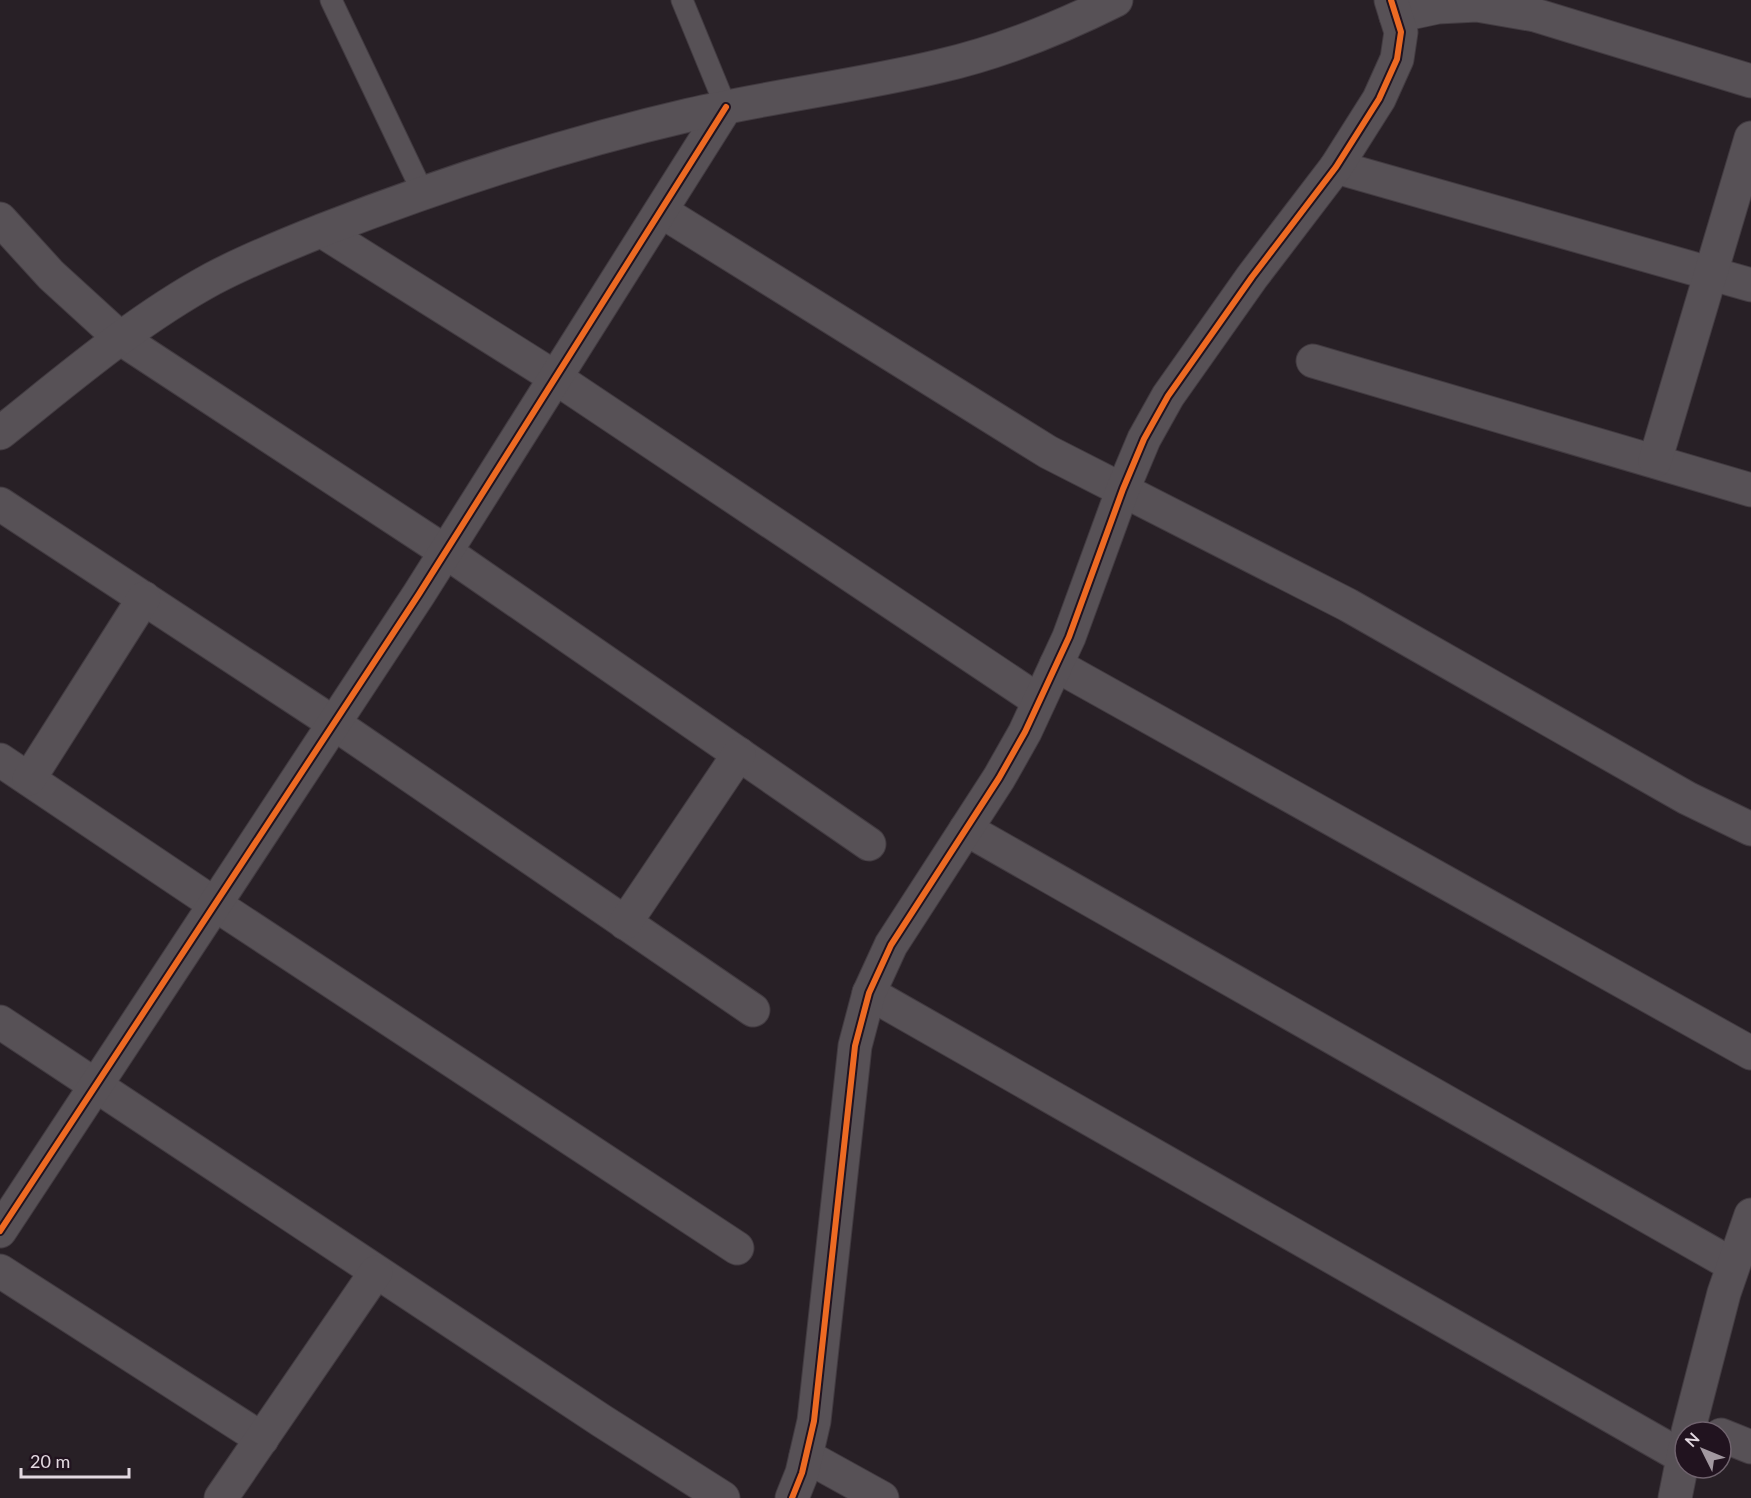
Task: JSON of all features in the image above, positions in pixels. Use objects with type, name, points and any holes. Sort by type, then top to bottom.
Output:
[{"type":"street","points":[[0,433],[120,338],[212,279],[280,246],[379,207],[631,129],[726,107],[939,66],[1005,48],[1068,23],[1116,0]]},
{"type":"street","points":[[792,1498],[806,1456],[814,1421],[855,1046],[870,993],[891,945],[1009,760],[1039,701],[1069,637],[1123,489],[1144,440],[1168,396],[1252,277],[1336,167],[1379,99],[1397,59],[1401,32],[1394,8],[1477,5],[1535,15],[1751,81]]},
{"type":"street","points":[[0,1231],[446,552],[726,107]]},
{"type":"street","points":[[1655,461],[1751,138]]},
{"type":"street","points":[[1336,167],[1751,285]]},
{"type":"street","points":[[661,211],[985,415],[1048,452],[1348,605],[1687,798],[1751,829]]},
{"type":"street","points":[[0,219],[51,275],[120,338],[446,552],[869,844]]},
{"type":"street","points":[[322,231],[556,378],[1039,701]]},
{"type":"street","points":[[1313,361],[1751,490]]},
{"type":"street","points":[[0,504],[334,724],[753,1010]]},
{"type":"street","points":[[29,779],[144,598]]},
{"type":"street","points":[[1056,665],[1751,1053]]},
{"type":"street","points":[[625,923],[739,754]]},
{"type":"street","points":[[0,760],[737,1248]]},
{"type":"street","points":[[966,829],[1733,1265]]},
{"type":"street","points":[[870,993],[1673,1428]]},
{"type":"street","points":[[0,1022],[376,1272],[723,1498]]},
{"type":"street","points":[[1696,1420],[1733,1265],[1749,1226]]},
{"type":"street","points":[[0,1271],[262,1439]]},
{"type":"street","points":[[221,1498],[376,1272]]},
{"type":"street","points":[[1733,1440],[1751,1447]]},
{"type":"street","points":[[806,1456],[882,1498]]},
{"type":"street","points":[[1675,1498],[1680,1480]]},
{"type":"lane","points":[[331,0],[423,193]]},
{"type":"lane","points":[[682,0],[726,107]]},
{"type":"cycle path","points":[[792,1498],[802,1473],[814,1421],[855,1046],[869,993],[891,945],[999,778],[1025,732],[1069,637],[1123,489],[1144,439],[1168,396],[1252,277],[1336,167],[1379,99],[1397,59],[1401,32],[1391,0]]},
{"type":"cycle path","points":[[0,1231],[419,594],[726,107]]}]
